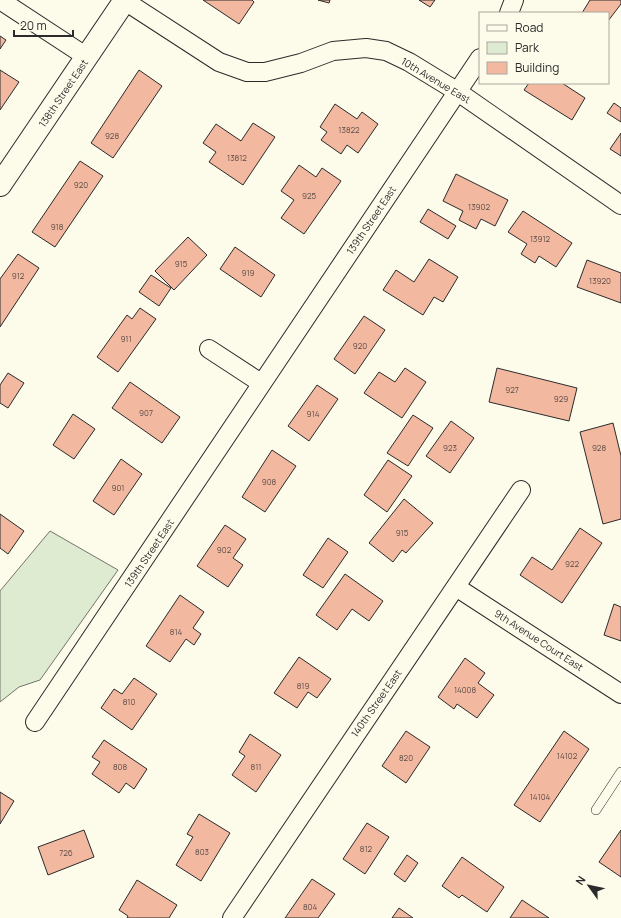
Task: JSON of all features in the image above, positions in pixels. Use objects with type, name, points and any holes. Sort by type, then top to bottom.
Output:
[{"type":"street","points":[[0,0],[87,57]]},
{"type":"street","points":[[509,12],[514,0]]},
{"type":"street","name":"138th Street East","points":[[4,173],[125,1]]},
{"type":"street","name":"10th Avenue East","points":[[125,1],[219,62],[235,69],[247,72],[265,72],[301,63],[333,50],[366,48],[386,51],[409,62],[458,92],[621,204]]},
{"type":"street","name":"139th Street East","points":[[35,722],[479,60]]},
{"type":"street","points":[[209,349],[261,383]]},
{"type":"street","name":"140th Street East","points":[[232,918],[359,727],[521,490]]},
{"type":"street","name":"9th Avenue Court East","points":[[456,587],[621,694]]},
{"type":"lane","points":[[596,810],[621,772]]},
{"type":"green space","points":[[50,531],[118,570],[40,680],[19,687],[0,702],[0,591]]},
{"type":"building","points":[[203,0],[252,0],[254,2],[239,24]]},
{"type":"building","points":[[318,0],[330,0],[329,3]]},
{"type":"building","points":[[419,0],[435,0],[430,7]]},
{"type":"building","points":[[590,0],[621,0],[621,4],[609,20],[609,12],[583,12]]},
{"type":"building","points":[[0,36],[6,40],[0,49]]},
{"type":"building","points":[[0,70],[19,82],[0,110]]},
{"type":"building","points":[[139,70],[162,86],[113,158],[91,143]]},
{"type":"building","points":[[528,84],[564,84],[585,98],[572,120],[524,90]]},
{"type":"building","points":[[614,103],[621,108],[621,122],[607,113]]},
{"type":"building","points":[[335,104],[357,119],[362,112],[378,124],[358,153],[347,145],[341,154],[321,140],[327,132],[320,127]]},
{"type":"building","points":[[253,123],[275,137],[243,185],[209,162],[216,152],[203,143],[216,124],[241,141]]},
{"type":"building","points":[[621,133],[621,156],[610,149]]},
{"type":"building","points":[[80,161],[103,176],[55,247],[32,232]]},
{"type":"building","points":[[299,165],[316,177],[322,168],[341,181],[304,234],[281,218],[294,200],[281,191]]},
{"type":"building","points":[[456,174],[508,200],[495,226],[481,219],[476,229],[459,220],[463,211],[443,201]]},
{"type":"building","points":[[428,209],[456,226],[448,239],[420,222]]},
{"type":"building","points":[[523,211],[572,243],[556,267],[539,256],[535,263],[521,254],[527,244],[508,232]]},
{"type":"building","points":[[188,237],[207,255],[174,290],[155,271]]},
{"type":"building","points":[[235,247],[275,275],[261,297],[220,269]]},
{"type":"building","points":[[18,254],[39,268],[0,327],[0,279]]},
{"type":"building","points":[[429,259],[458,277],[443,302],[434,297],[423,315],[383,290],[396,270],[414,282]]},
{"type":"building","points":[[587,260],[621,273],[621,303],[577,287]]},
{"type":"building","points":[[151,275],[171,288],[159,306],[139,292]]},
{"type":"building","points":[[140,308],[156,319],[118,372],[97,357],[127,315],[132,319]]},
{"type":"building","points":[[364,316],[385,330],[355,374],[334,359]]},
{"type":"building","points":[[405,368],[426,382],[402,418],[364,393],[379,372],[395,382]]},
{"type":"building","points":[[497,368],[577,388],[569,421],[489,402]]},
{"type":"building","points":[[8,373],[24,383],[8,408],[0,403],[0,385]]},
{"type":"building","points":[[130,382],[180,417],[162,443],[112,408]]},
{"type":"building","points":[[317,385],[338,399],[309,441],[288,426]]},
{"type":"building","points":[[73,414],[95,429],[74,459],[53,445]]},
{"type":"building","points":[[413,415],[433,428],[408,466],[387,453]]},
{"type":"building","points":[[451,421],[474,438],[450,473],[426,456]]},
{"type":"building","points":[[613,423],[621,456],[621,519],[603,524],[580,432]]},
{"type":"building","points":[[272,450],[296,466],[265,512],[242,497]]},
{"type":"building","points":[[121,459],[142,474],[114,515],[93,501]]},
{"type":"building","points":[[388,460],[412,476],[387,512],[364,495]]},
{"type":"building","points":[[404,499],[433,523],[406,553],[402,550],[393,562],[369,543]]},
{"type":"building","points":[[0,514],[24,531],[8,554],[0,548]]},
{"type":"building","points":[[225,525],[246,539],[233,558],[243,565],[228,587],[197,566]]},
{"type":"building","points":[[580,528],[602,543],[562,603],[520,575],[532,557],[552,570]]},
{"type":"building","points":[[328,538],[348,552],[323,588],[303,575]]},
{"type":"building","points":[[345,574],[383,601],[369,621],[352,609],[337,630],[316,615]]},
{"type":"building","points":[[180,595],[204,612],[193,628],[201,634],[194,645],[186,639],[170,662],[146,646]]},
{"type":"building","points":[[614,604],[621,607],[621,641],[604,635]]},
{"type":"building","points":[[299,657],[331,679],[317,698],[308,692],[297,708],[274,693]]},
{"type":"building","points":[[465,658],[485,673],[478,683],[494,695],[477,718],[457,704],[454,709],[438,697]]},
{"type":"building","points":[[134,678],[157,694],[132,730],[101,708],[114,689],[122,694]]},
{"type":"building","points":[[406,731],[430,747],[406,783],[382,766]]},
{"type":"building","points":[[564,731],[589,749],[540,822],[514,805]]},
{"type":"building","points":[[250,734],[281,755],[256,792],[232,775],[245,756],[239,752]]},
{"type":"building","points":[[104,740],[147,769],[134,789],[126,783],[119,793],[92,774],[100,762],[92,757]]},
{"type":"building","points":[[0,792],[14,801],[0,824]]},
{"type":"building","points":[[199,814],[230,833],[201,881],[176,865],[193,837],[187,834]]},
{"type":"building","points":[[367,823],[389,837],[365,874],[343,859]]},
{"type":"building","points":[[84,830],[94,857],[48,875],[38,847]]},
{"type":"building","points":[[621,830],[621,877],[599,862]]},
{"type":"building","points":[[407,855],[418,863],[405,882],[394,874]]},
{"type":"building","points":[[462,857],[504,887],[487,912],[462,895],[459,898],[442,886]]},
{"type":"building","points":[[312,879],[335,894],[318,918],[285,918]]},
{"type":"building","points":[[137,880],[177,905],[169,918],[127,918],[128,916],[119,910]]},
{"type":"building","points":[[522,900],[549,918],[510,918]]},
{"type":"building","points":[[399,908],[413,918],[392,918]]}]
